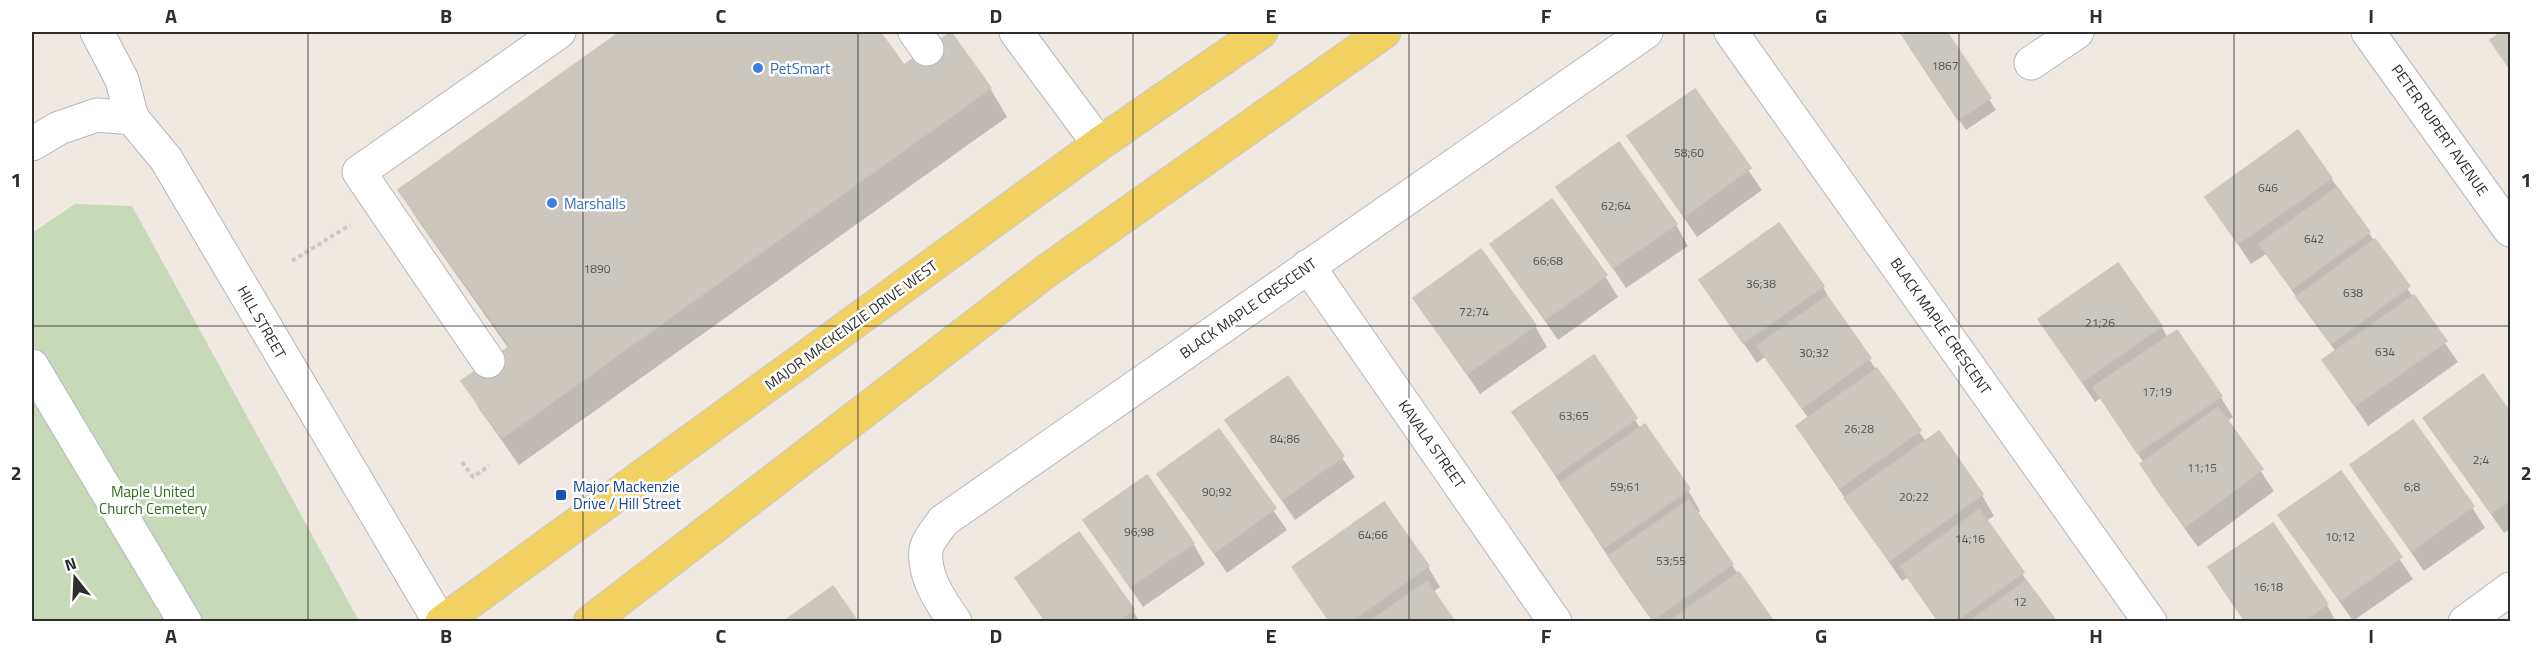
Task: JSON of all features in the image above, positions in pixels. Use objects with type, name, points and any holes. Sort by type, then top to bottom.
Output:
[{"type":"main road","name":"MAJOR MACKENZIE DRIVE WEST","points":[[441,621],[1100,144],[1261,32]]},
{"type":"main road","points":[[590,621],[1045,272],[1384,32]]},
{"type":"street","points":[[32,144],[59,128],[97,116],[132,118],[122,80],[97,32]]},
{"type":"street","points":[[488,361],[359,172],[559,32]]},
{"type":"street","points":[[1016,32],[1100,144]]},
{"type":"street","name":"BLACK MAPLE CRESCENT","points":[[955,621],[940,601],[930,579],[926,550],[943,521],[1646,32]]},
{"type":"street","name":"BLACK MAPLE CRESCENT","points":[[1731,32],[2150,621]]},
{"type":"street","points":[[2031,63],[2077,32]]},
{"type":"street","name":"PETER RUPERT AVENUE","points":[[2368,32],[2410,87],[2511,230]]},
{"type":"street","name":"HILL STREET","points":[[132,118],[166,159],[441,621]]},
{"type":"street","name":"KAVALA STREET","points":[[1308,266],[1555,621]]},
{"type":"street","points":[[32,366],[185,621]]},
{"type":"street","points":[[2465,621],[2511,589]]},
{"type":"path","points":[[292,261],[350,225]]},
{"type":"path","points":[[462,462],[473,477],[489,466]]},
{"type":"green space","name":"Maple United Church Cemetery","points":[[75,204],[132,206],[359,621],[32,622],[32,233]]},
{"type":"building","points":[[620,32],[880,32],[904,65],[951,32],[991,88],[502,438],[461,381],[510,346],[398,190]]},
{"type":"building","points":[[1900,32],[1947,32],[1991,98],[1958,120]]},
{"type":"building","points":[[2502,32],[2510,32],[2510,69],[2490,40]]},
{"type":"building","points":[[1695,89],[1751,168],[1684,217],[1627,136]]},
{"type":"building","points":[[2298,130],[2332,178],[2238,244],[2205,197]]},
{"type":"building","points":[[1619,142],[1677,224],[1613,268],[1556,187]]},
{"type":"building","points":[[2337,187],[2370,232],[2292,289],[2259,244]]},
{"type":"building","points":[[1552,199],[1607,275],[1545,320],[1490,244]]},
{"type":"building","points":[[1779,223],[1824,286],[1743,343],[1699,280]]},
{"type":"building","points":[[2375,239],[2410,286],[2331,344],[2296,297]]},
{"type":"building","points":[[1481,249],[1536,325],[1467,374],[1413,298]]},
{"type":"building","points":[[2118,263],[2162,326],[2082,382],[2038,319]]},
{"type":"building","points":[[2414,295],[2447,341],[2355,406],[2322,360]]},
{"type":"building","points":[[1827,296],[1871,358],[1802,408],[1757,346]]},
{"type":"building","points":[[2177,330],[2222,396],[2137,453],[2093,387]]},
{"type":"building","points":[[1594,355],[1637,418],[1556,475],[1512,412]]},
{"type":"building","points":[[1877,368],[1921,430],[1840,488],[1796,426]]},
{"type":"building","points":[[2483,374],[2510,412],[2510,500],[2491,513],[2423,418]]},
{"type":"building","points":[[1288,376],[1344,456],[1282,500],[1225,420]]},
{"type":"building","points":[[2218,407],[2263,469],[2185,527],[2140,464]]},
{"type":"building","points":[[2413,420],[2474,506],[2411,551],[2350,465]]},
{"type":"building","points":[[1645,424],[1690,489],[1604,548],[1560,483]]},
{"type":"building","points":[[1219,429],[1276,508],[1214,553],[1157,474]]},
{"type":"building","points":[[1939,431],[1983,494],[1889,561],[1844,498]]},
{"type":"building","points":[[2341,471],[2402,557],[2340,601],[2278,515]]},
{"type":"building","points":[[1147,475],[1194,543],[1130,587],[1083,520]]},
{"type":"building","points":[[1689,500],[1733,564],[1653,620],[1608,556]]},
{"type":"building","points":[[1384,502],[1429,566],[1350,622],[1330,622],[1292,567]]},
{"type":"building","points":[[1979,509],[2024,572],[1954,622],[1939,622],[1900,567]]},
{"type":"building","points":[[2273,523],[2328,604],[2303,622],[2246,622],[2208,567]]},
{"type":"building","points":[[1079,532],[1134,609],[1117,622],[1046,622],[1015,578]]},
{"type":"building","points":[[1739,572],[1774,622],[1668,622]]},
{"type":"building","points":[[2026,580],[2057,622],[1969,622]]},
{"type":"building","points":[[1427,581],[1455,622],[1369,622]]},
{"type":"building","points":[[833,586],[858,622],[783,622]]},
{"type":"place","name":"PetSmart","points":[[758,68]]},
{"type":"place","name":"Marshalls","points":[[552,203]]},
{"type":"place","name":"Major Mackenzie Drive / Hill Street","points":[[561,495]]}]
